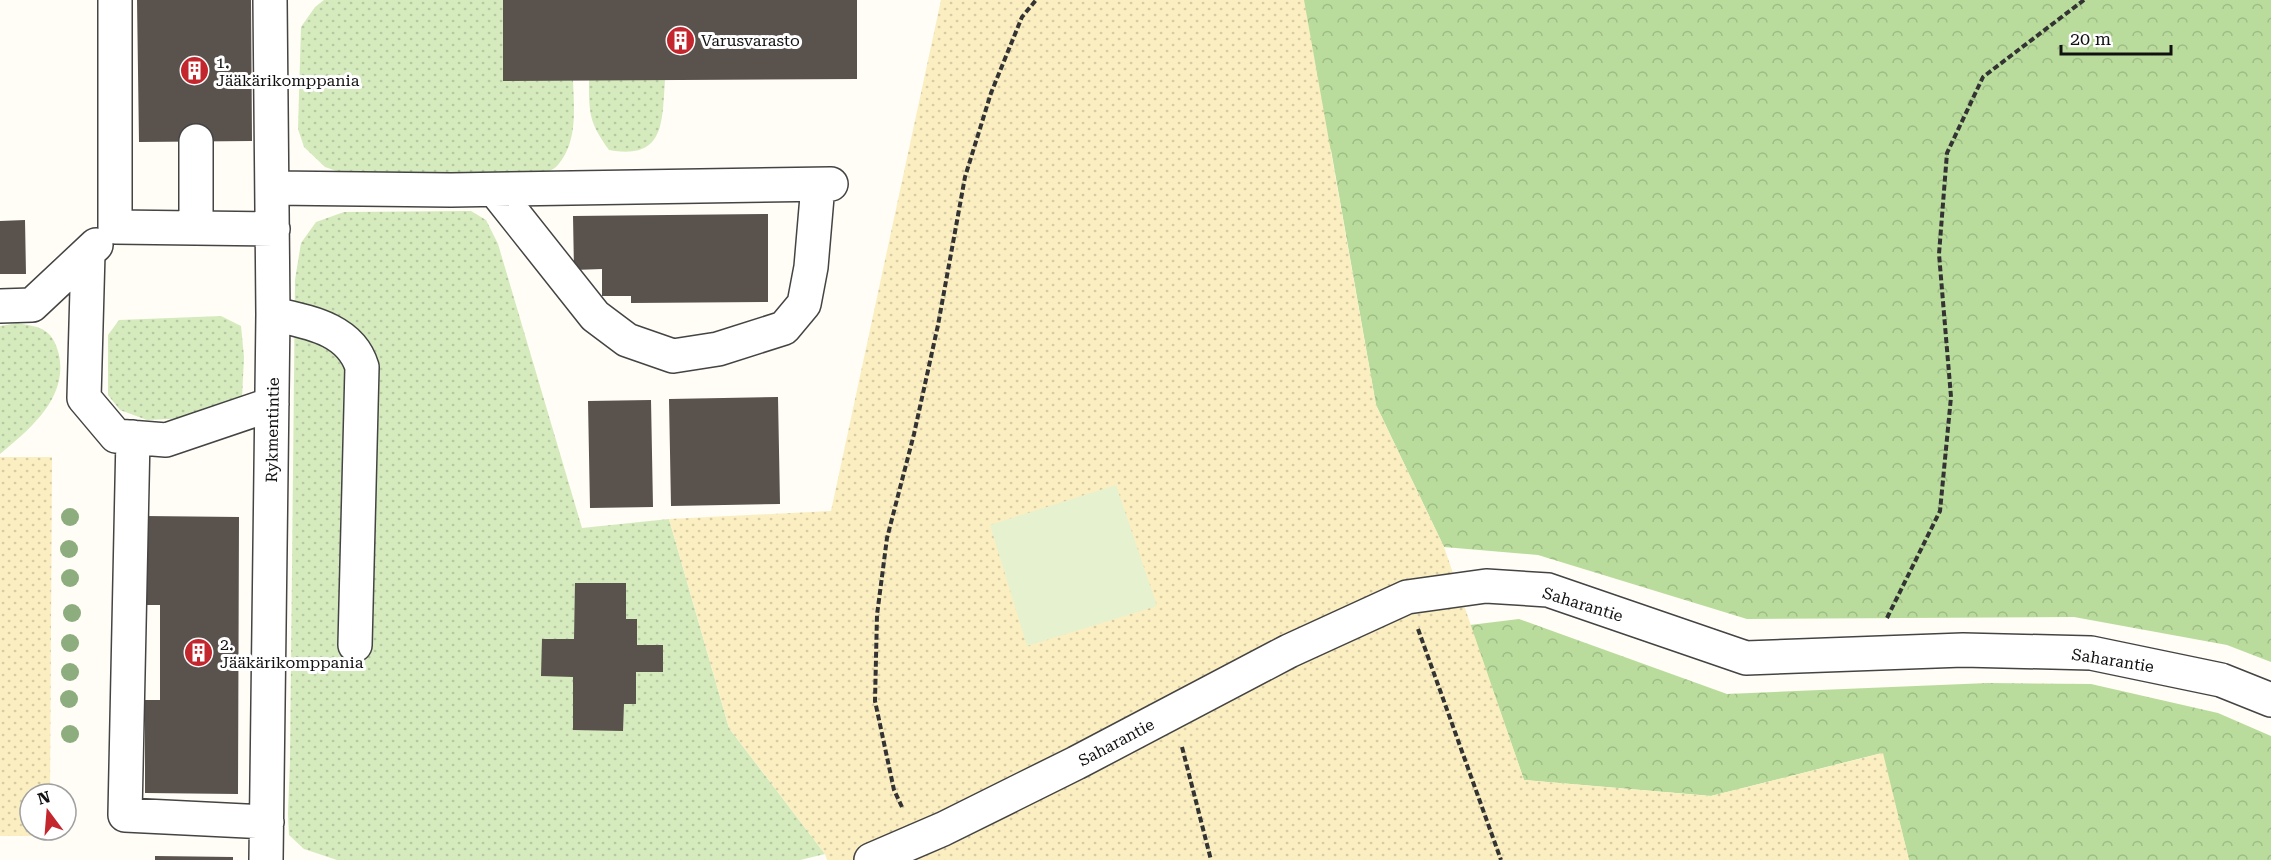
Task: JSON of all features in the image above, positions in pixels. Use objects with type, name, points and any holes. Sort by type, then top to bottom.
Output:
[{"type":"street","points":[[115,0],[115,227]]},
{"type":"street","name":"Rykmentintie","points":[[268,859],[273,314],[270,0]]},
{"type":"street","points":[[195,228],[196,141]]},
{"type":"street","points":[[273,188],[495,190],[824,185],[804,304],[784,328],[718,349],[672,356],[627,340],[595,316],[495,190]]},
{"type":"street","points":[[0,306],[32,305],[115,227],[273,229]]},
{"type":"street","points":[[87,253],[84,398],[116,436],[166,440],[272,405]]},
{"type":"street","points":[[273,314],[316,324],[341,336],[359,356],[362,367],[356,645]]},
{"type":"street","points":[[133,437],[125,815],[267,822]]},
{"type":"street","name":"Saharantie","points":[[872,860],[917,841],[1076,763],[1289,651],[1407,597],[1486,586],[1548,590],[1746,658],[1963,650],[2091,653],[2221,680],[2271,700]]},
{"type":"path","points":[[917,841],[894,790],[875,701],[878,615],[887,538],[914,434],[938,325],[965,177],[991,93],[1022,17],[1036,0]]},
{"type":"path","points":[[1869,653],[1940,511],[1951,397],[1939,254],[1947,153],[1983,77],[2084,0]]},
{"type":"path","points":[[1407,597],[1501,860]]},
{"type":"path","points":[[1173,712],[1211,860]]},
{"type":"green space","points":[[324,0],[503,0],[573,80],[572,136],[564,157],[552,170],[531,176],[345,174],[325,167],[304,147],[298,129],[301,27],[315,7]]},
{"type":"green space","points":[[1086,0],[2271,0],[2271,662],[2227,645],[2074,617],[1747,619],[1538,555],[1444,547],[1376,405],[1331,150]]},
{"type":"green space","points":[[589,80],[665,80],[661,124],[651,144],[627,152],[609,150],[594,125],[589,101]]},
{"type":"green space","points":[[471,211],[486,220],[498,244],[582,528],[669,519],[729,728],[825,854],[800,860],[337,860],[304,849],[289,835],[295,280],[301,243],[316,222],[344,212]]},
{"type":"green space","points":[[221,316],[241,326],[244,357],[242,398],[190,418],[147,420],[120,410],[108,395],[108,335],[119,320]]},
{"type":"green space","points":[[18,323],[39,328],[50,336],[59,355],[60,371],[58,385],[44,411],[0,454],[0,326]]},
{"type":"green space","points":[[1116,485],[1157,606],[1027,646],[990,525]]},
{"type":"green space","points":[[1519,619],[1727,694],[1988,683],[2091,684],[2218,713],[2271,736],[2271,860],[1909,860],[1882,753],[1711,796],[1524,780],[1470,625]]},
{"type":"sand","points":[[941,0],[1304,0],[1376,405],[1444,547],[1524,780],[1711,796],[1883,753],[1909,860],[827,860],[825,854],[729,728],[669,519],[831,511]]},
{"type":"sand","points":[[0,457],[52,457],[50,782],[18,782],[18,836],[0,836]]},
{"type":"building","name":"1. Jääkärikomppania","points":[[137,0],[251,0],[252,141],[139,142]]},
{"type":"building","name":"Varusvarasto","points":[[503,0],[857,0],[857,79],[503,81]]},
{"type":"building","points":[[768,214],[768,302],[631,303],[631,296],[602,296],[602,269],[574,270],[573,216]]},
{"type":"building","points":[[25,220],[26,274],[0,274],[0,221]]},
{"type":"building","points":[[778,397],[780,504],[671,506],[669,399]]},
{"type":"building","points":[[651,400],[653,507],[590,508],[588,401]]},
{"type":"building","name":"2. Jääkärikomppania","points":[[145,516],[239,517],[238,794],[145,793],[145,700],[160,700],[160,605],[145,605]]},
{"type":"building","points":[[575,583],[626,583],[626,619],[637,619],[637,645],[663,645],[663,672],[636,672],[636,704],[624,704],[623,731],[573,730],[573,677],[541,676],[542,639],[574,639]]},
{"type":"building","points":[[155,856],[233,857],[233,860],[155,860]]},
{"type":"place","name":"Varusvarasto","points":[[680,40]]},
{"type":"place","name":"1. Jääkärikomppania","points":[[195,71]]},
{"type":"place","name":"2. Jääkärikomppania","points":[[199,653]]}]
